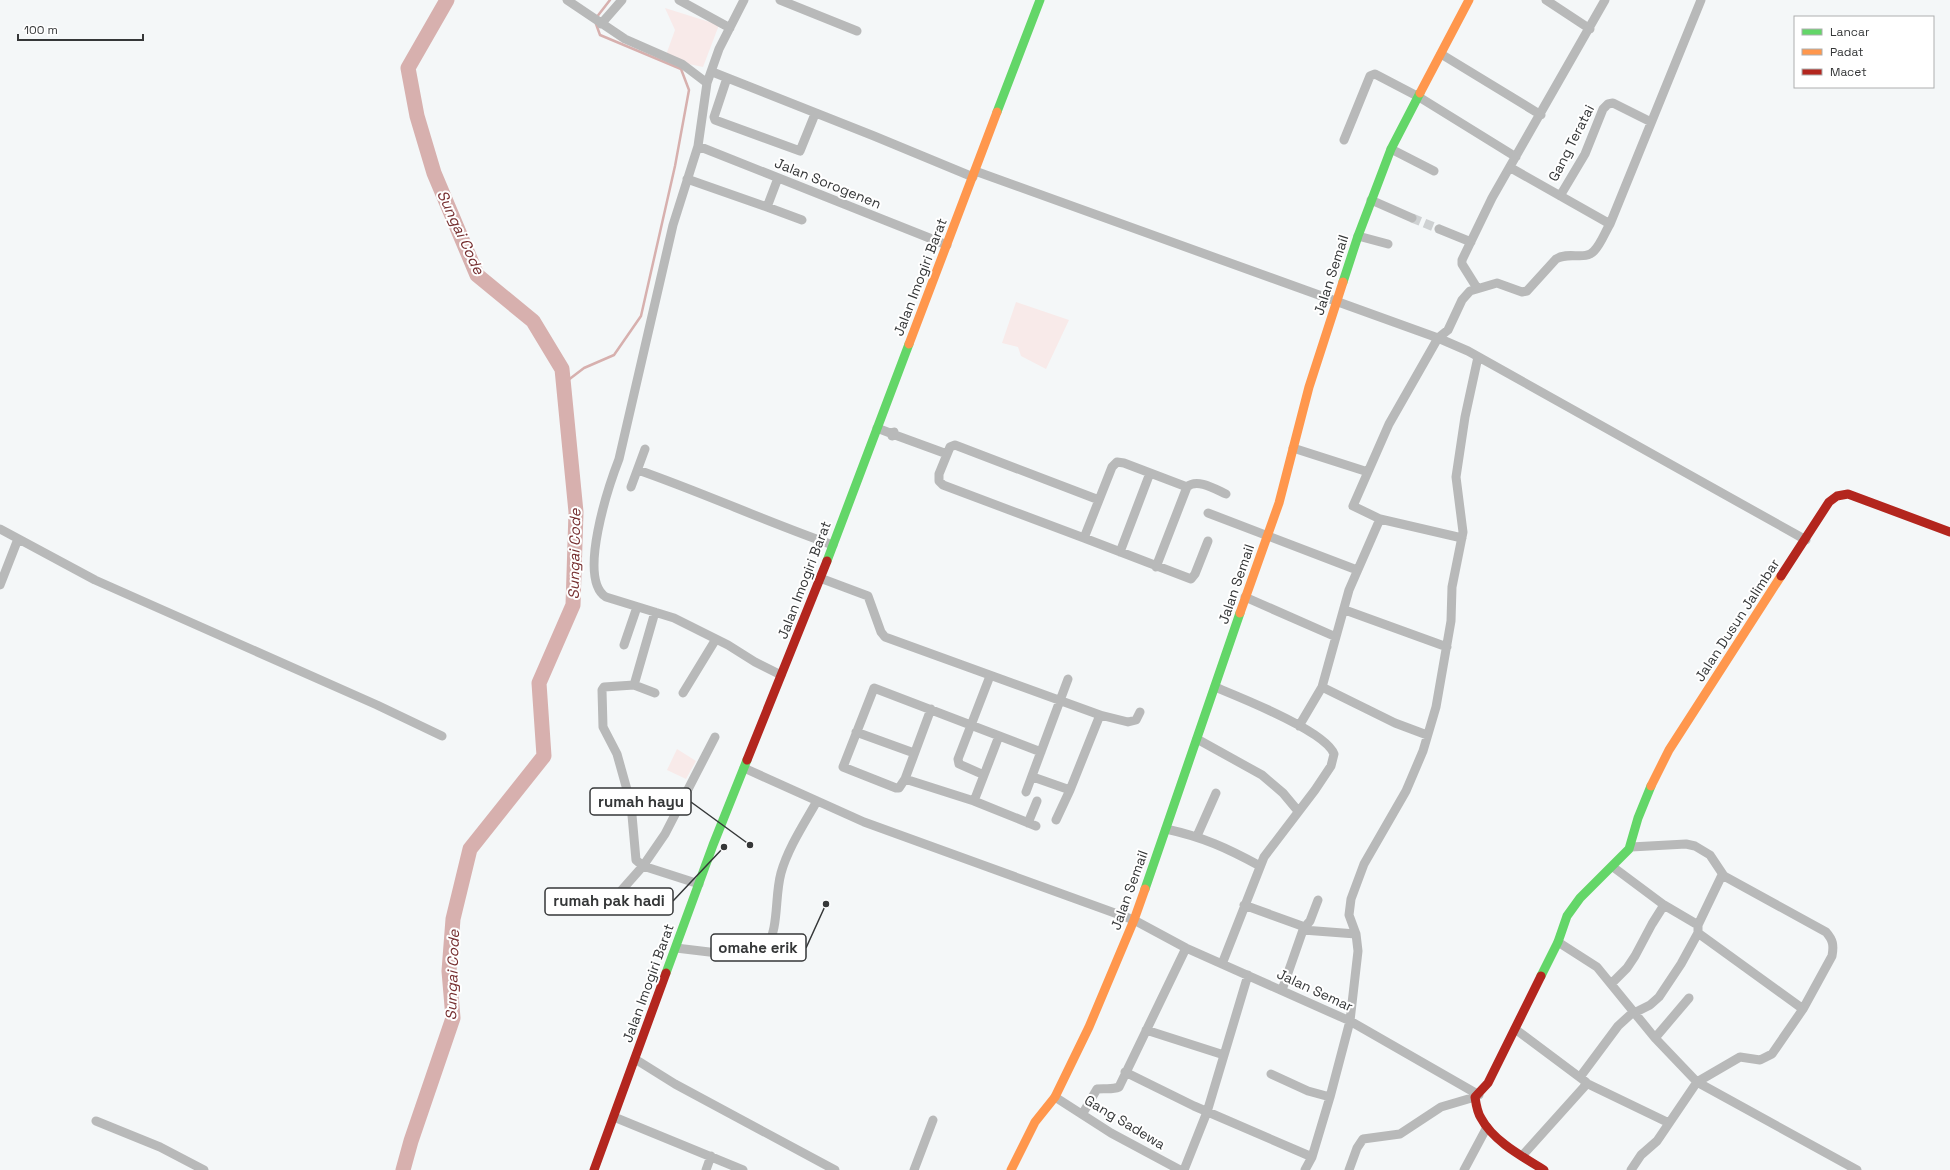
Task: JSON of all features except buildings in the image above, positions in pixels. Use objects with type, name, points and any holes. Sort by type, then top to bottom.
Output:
[{"type":"street","points":[[567,0],[625,39],[682,64],[707,82]]},
{"type":"street","points":[[598,22],[622,0]]},
{"type":"street","points":[[679,0],[730,28]]},
{"type":"street","points":[[744,0],[718,49],[707,82],[698,146],[687,179],[662,269],[619,459],[607,491],[599,523],[595,569],[599,591],[606,597],[674,618],[739,651],[755,662],[781,675]]},
{"type":"street","points":[[780,0],[856,31]]},
{"type":"street","name":"Jalan Imogiri Barat","points":[[594,1170],[699,884],[833,545],[1040,0]]},
{"type":"street","name":"Jalan Semail","points":[[1011,1170],[1022,1147],[1047,1105],[1055,1097],[1089,1027],[1134,920],[1245,597],[1279,503],[1309,387],[1371,200],[1391,149],[1469,0]]},
{"type":"street","points":[[1546,0],[1590,29]]},
{"type":"street","points":[[1477,288],[1462,264],[1462,260],[1492,198],[1511,168],[1605,0]]},
{"type":"street","points":[[1462,538],[1380,519],[1353,506],[1389,424],[1438,338],[1448,330],[1466,294],[1477,288],[1497,283],[1522,292],[1527,291],[1556,259],[1571,254],[1582,256],[1595,251],[1610,224],[1701,0]]},
{"type":"street","points":[[1441,54],[1541,115]]},
{"type":"street","points":[[715,73],[815,114],[974,174],[1438,338],[1478,357],[1806,540]]},
{"type":"street","points":[[1344,140],[1371,75],[1377,75],[1419,96],[1516,157]]},
{"type":"street","points":[[727,78],[714,117],[715,120],[800,151],[815,114]]},
{"type":"street","name":"Gang Teratai","points":[[1560,196],[1585,154],[1603,109],[1608,104],[1613,103],[1651,122]]},
{"type":"street","name":"Jalan Sorogenen","points":[[698,146],[947,246]]},
{"type":"street","points":[[1391,149],[1434,171]]},
{"type":"street","points":[[1511,168],[1610,224]]},
{"type":"street","points":[[767,207],[778,178]]},
{"type":"street","points":[[687,179],[802,220]]},
{"type":"street","points":[[1371,200],[1412,218]]},
{"type":"street","points":[[1439,229],[1471,242]]},
{"type":"street","points":[[1358,236],[1388,244]]},
{"type":"street","points":[[1305,1170],[1312,1157],[1350,1021],[1358,951],[1356,934],[1349,915],[1351,899],[1364,864],[1406,791],[1423,751],[1436,707],[1448,647],[1452,621],[1452,587],[1464,526],[1456,476],[1465,418],[1478,357]]},
{"type":"street","points":[[877,428],[947,454]]},
{"type":"street","points":[[1099,500],[955,445],[950,447],[939,476],[939,481],[943,485],[1191,579],[1195,574],[1208,541]]},
{"type":"street","points":[[1293,448],[1368,472]]},
{"type":"street","points":[[631,487],[646,450]]},
{"type":"street","points":[[1084,538],[1112,467],[1117,462],[1187,487]]},
{"type":"street","points":[[638,470],[688,488],[792,531],[833,545]]},
{"type":"street","points":[[1120,552],[1150,473]]},
{"type":"street","points":[[1156,567],[1187,487],[1191,484],[1197,483],[1226,494]]},
{"type":"street","name":"Jalan Dusun Jalimbar","points":[[1477,1096],[1488,1083],[1558,942],[1567,916],[1580,898],[1631,848],[1639,817],[1664,759],[1830,502],[1843,494],[1950,532]]},
{"type":"street","points":[[1208,513],[1358,570]]},
{"type":"street","points":[[1299,726],[1322,686],[1358,570],[1380,519]]},
{"type":"street","points":[[0,529],[95,580],[377,705],[442,736]]},
{"type":"street","points":[[0,585],[2,574],[18,539]]},
{"type":"street","points":[[820,578],[868,596],[881,632],[885,637],[1060,702],[1100,715],[1128,722],[1136,720],[1140,712]]},
{"type":"street","points":[[1245,597],[1336,637]]},
{"type":"street","points":[[624,645],[637,607]]},
{"type":"street","points":[[1345,610],[1448,647]]},
{"type":"street","points":[[634,685],[655,612]]},
{"type":"street","points":[[683,693],[716,639]]},
{"type":"street","points":[[984,775],[961,766],[958,762],[990,676]]},
{"type":"street","points":[[1026,792],[1033,777],[1068,679]]},
{"type":"street","points":[[655,693],[634,685],[602,688],[603,727],[617,754],[627,789],[633,814],[636,860],[642,866],[699,884]]},
{"type":"street","points":[[1322,686],[1395,723],[1427,735]]},
{"type":"street","points":[[1215,687],[1254,703],[1299,726],[1328,744],[1334,754],[1331,766],[1260,866],[1222,964]]},
{"type":"street","points":[[931,709],[905,779],[899,788],[844,768],[856,732],[874,688],[931,709],[1041,752]]},
{"type":"street","points":[[1056,820],[1070,790],[1100,715]]},
{"type":"street","points":[[856,732],[914,753]]},
{"type":"street","points":[[974,801],[999,736]]},
{"type":"street","points":[[620,892],[642,866],[667,830],[715,737]]},
{"type":"street","points":[[1197,739],[1262,775],[1283,793],[1298,811]]},
{"type":"street","name":"Jalan Semar","points":[[744,768],[864,822],[1134,920],[1186,948],[1248,974],[1350,1021],[1477,1096]]},
{"type":"street","points":[[1033,777],[1070,790]]},
{"type":"street","points":[[905,779],[974,801],[1032,825],[1037,801]]},
{"type":"street","points":[[1197,836],[1216,793]]},
{"type":"street","points":[[676,948],[726,954],[746,954],[764,951],[773,936],[781,874],[786,860],[817,801]]},
{"type":"street","points":[[1166,829],[1197,836],[1217,843],[1260,866]]},
{"type":"street","points":[[1631,848],[1686,844],[1695,846],[1710,855],[1722,875],[1826,932],[1832,939],[1834,948],[1832,956],[1803,1009],[1772,1054],[1760,1060],[1740,1057],[1697,1082],[1657,1141],[1641,1155],[1631,1170]]},
{"type":"street","points":[[1612,868],[1698,929],[1803,1009]]},
{"type":"street","points":[[1522,1156],[1583,1080],[1618,1026],[1630,1015],[1635,1014],[1659,998],[1681,964],[1722,875]]},
{"type":"street","points":[[1282,990],[1303,929],[1310,921],[1318,900]]},
{"type":"street","points":[[1244,905],[1301,925],[1303,929],[1356,934]]},
{"type":"street","points":[[1611,984],[1627,968],[1636,956],[1649,929],[1664,905]]},
{"type":"street","points":[[1558,942],[1598,967],[1655,1038],[1697,1082],[1857,1170]]},
{"type":"street","points":[[1082,1113],[1098,1089],[1105,1088],[1113,1090],[1119,1087],[1186,948]]},
{"type":"street","points":[[1184,1170],[1207,1112],[1248,974]]},
{"type":"street","points":[[1655,1038],[1688,998]]},
{"type":"street","points":[[1514,1029],[1583,1080],[1669,1123]]},
{"type":"street","points":[[1146,1030],[1224,1055]]},
{"type":"street","points":[[635,1060],[675,1084],[835,1170]]},
{"type":"street","points":[[1125,1072],[1207,1112],[1312,1157]]},
{"type":"street","points":[[1271,1074],[1308,1091],[1330,1097]]},
{"type":"street","points":[[1349,1170],[1357,1148],[1363,1139],[1400,1134],[1441,1107],[1477,1096],[1480,1118],[1488,1127],[1522,1156],[1544,1170]]},
{"type":"street","name":"Gang Sadewa","points":[[1055,1097],[1111,1132],[1180,1170]]},
{"type":"street","points":[[614,1117],[678,1145],[711,1156],[743,1170]]},
{"type":"street","points":[[914,1170],[933,1120]]},
{"type":"street","points":[[96,1121],[160,1147],[204,1170]]},
{"type":"street","points":[[1464,1170],[1488,1127]]},
{"type":"street","points":[[706,1170],[711,1156]]},
{"type":"shaded area","points":[[665,8],[719,25],[703,67],[684,63],[666,55],[675,30]]},
{"type":"shaded area","points":[[1016,302],[1069,320],[1046,369],[1021,356],[1018,347],[1002,343]]},
{"type":"shaded area","points":[[677,749],[696,761],[686,779],[667,770]]},
{"type":"waterway","name":"Sungai Code","points":[[403,1170],[411,1141],[453,1018],[449,971],[453,919],[470,849],[544,756],[539,683],[573,605],[576,512],[562,369],[533,321],[477,275],[434,173],[417,116],[408,68],[447,0]]},
{"type":"waterway","points":[[596,18],[610,0]]},
{"type":"waterway","points":[[563,384],[584,368],[614,355],[641,316],[675,166],[689,90],[681,69],[600,35],[596,24]]},
{"type":"tunnel","points":[[1412,218],[1439,229]]},
{"type":"traffic: fast","points":[[997,112],[1040,0]]},
{"type":"traffic: fast","points":[[1343,282],[1358,236],[1391,149],[1420,93]]},
{"type":"traffic: fast","points":[[827,561],[909,344]]},
{"type":"traffic: fast","points":[[1145,889],[1240,613]]},
{"type":"traffic: fast","points":[[666,973],[713,845],[747,760]]},
{"type":"traffic: fast","points":[[1541,976],[1558,942],[1567,916],[1580,898],[1629,849],[1638,818],[1651,786]]},
{"type":"traffic: slow","points":[[1420,93],[1469,0]]},
{"type":"traffic: slow","points":[[909,344],[997,112]]},
{"type":"traffic: slow","points":[[1240,613],[1279,503],[1309,387],[1343,282]]},
{"type":"traffic: slow","points":[[1651,786],[1669,750],[1781,576]]},
{"type":"traffic: slow","points":[[1011,1170],[1035,1122],[1055,1097],[1089,1027],[1134,920],[1145,889]]},
{"type":"traffic: jam","points":[[1781,576],[1829,502],[1837,496],[1848,494],[1950,532]]},
{"type":"traffic: jam","points":[[747,760],[827,561]]},
{"type":"traffic: jam","points":[[594,1170],[666,973]]},
{"type":"traffic: jam","points":[[1541,976],[1488,1083],[1475,1097],[1480,1116],[1493,1134],[1509,1148],[1544,1170]]},
{"type":"place","name":"rumah hayu","points":[[750,845]]},
{"type":"place","name":"rumah pak hadi","points":[[724,847]]},
{"type":"place","name":"omahe erik","points":[[826,904]]}]
